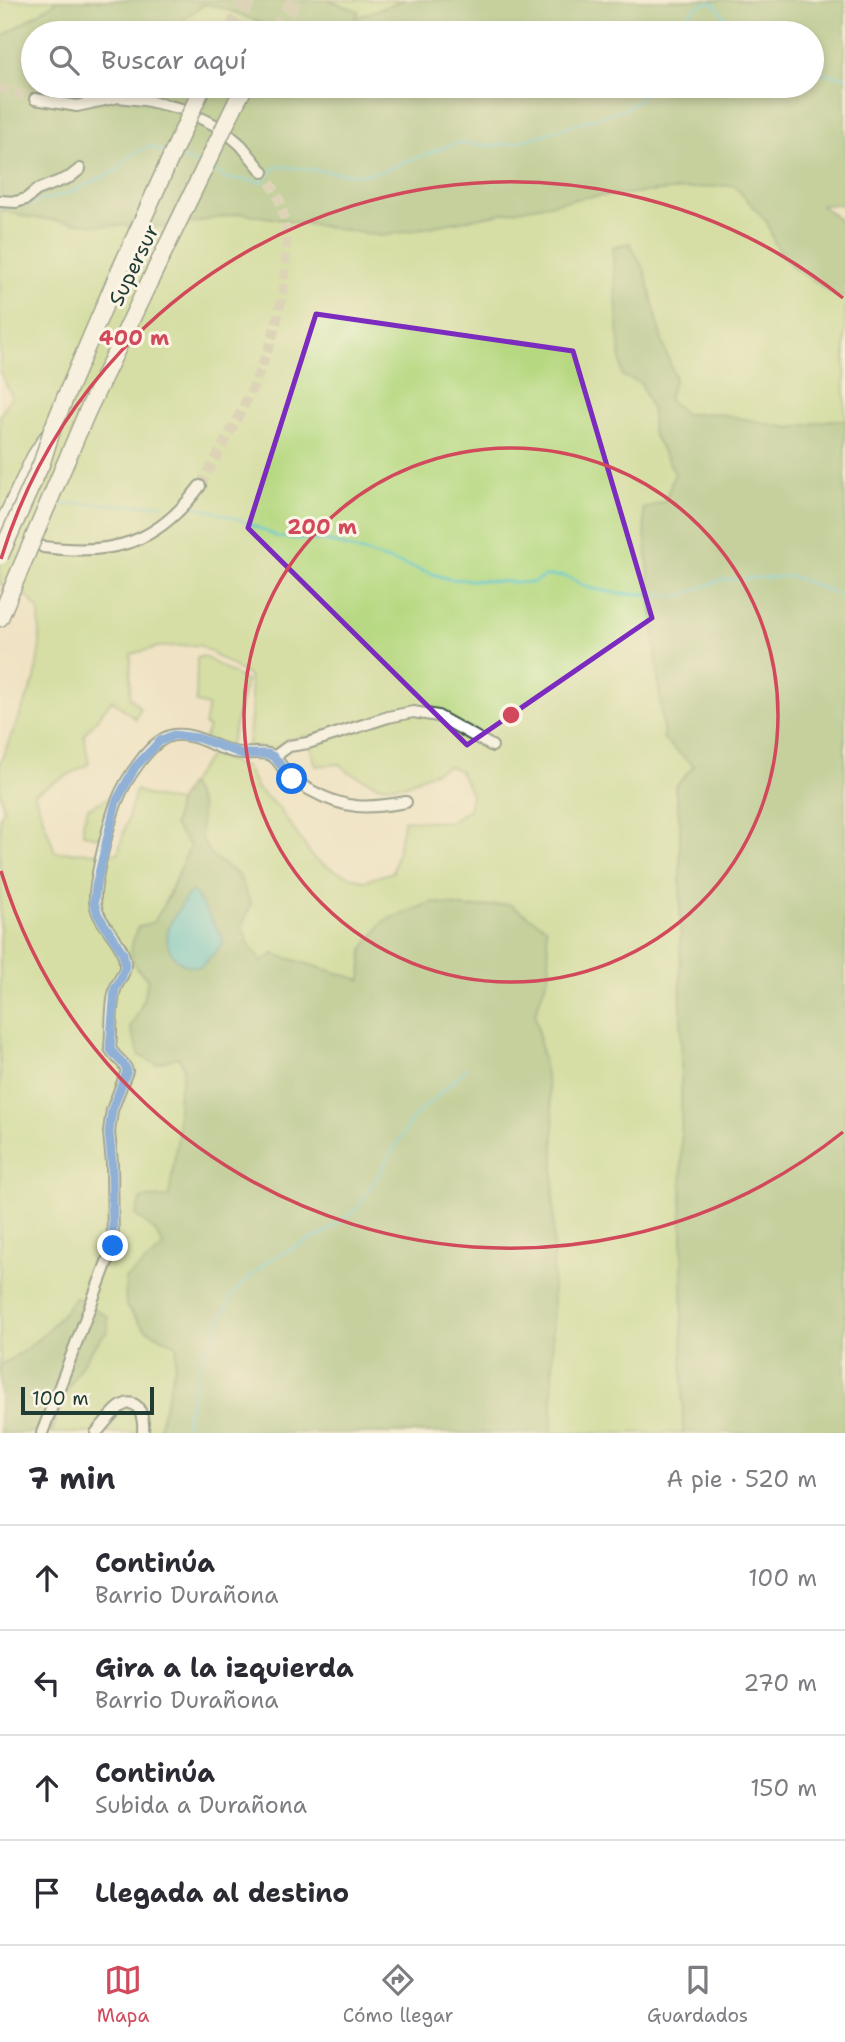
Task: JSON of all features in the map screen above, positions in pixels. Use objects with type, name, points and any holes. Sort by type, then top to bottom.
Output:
[{"type":"highway","name":"Supersur","points":[[0,556],[43,462],[52,430],[115,281],[198,98]]},
{"type":"highway","name":"Supersur","points":[[0,618],[87,412],[239,98]]},
{"type":"highway","points":[[0,531],[35,457],[52,430]]},
{"type":"street","points":[[36,99],[77,106],[113,98]]},
{"type":"street","points":[[127,98],[183,109],[221,128],[241,145],[264,172]]},
{"type":"street","points":[[0,201],[16,202],[26,199],[37,190],[70,177],[80,169]]},
{"type":"street","points":[[43,547],[88,551],[136,541],[172,517],[200,486]]},
{"type":"street","points":[[274,757],[289,746],[308,743],[388,717],[413,712],[438,716],[492,746]]},
{"type":"street","points":[[42,1433],[113,1246],[106,1164],[112,1110],[124,1080],[126,1066],[110,1048],[115,989],[125,966],[123,953],[98,915],[94,902],[116,802],[135,767],[160,741],[174,735],[198,738],[243,754],[268,754],[274,757],[292,779],[331,801],[354,808],[375,808],[406,802]]},
{"type":"street","points":[[96,1433],[117,1409],[126,1404],[140,1408],[143,1415],[143,1433]]},
{"type":"highlighted area","points":[[316,314],[573,351],[652,618],[467,745],[248,528]]},
{"type":"green space","points":[[0,0],[59,0],[26,21],[21,21],[21,24],[0,38]]},
{"type":"green space","points":[[59,0],[328,0],[359,11],[355,18],[404,0],[845,0],[845,205],[821,205],[845,224],[845,297],[834,294],[792,267],[775,244],[767,222],[734,185],[586,197],[382,236],[241,213],[173,227],[97,225],[27,217],[0,209],[0,38],[21,24],[21,98],[824,98],[824,21],[256,21],[205,4],[185,21],[26,21]]},
{"type":"green space","points":[[328,0],[404,0],[354,19],[358,11]]},
{"type":"green space","points":[[205,4],[256,21],[185,21]]},
{"type":"green space","points":[[734,185],[767,222],[775,244],[834,294],[845,297],[845,421],[832,420],[790,428],[715,414],[685,414],[668,399],[675,377],[662,341],[645,271],[641,383],[652,412],[652,433],[675,473],[665,501],[643,510],[664,740],[694,766],[675,787],[680,821],[683,1433],[552,1433],[554,1122],[535,1014],[550,970],[509,904],[468,908],[433,902],[363,949],[361,980],[274,954],[262,962],[249,945],[242,926],[251,904],[239,876],[212,856],[201,838],[201,806],[189,784],[211,754],[247,768],[257,789],[278,807],[314,859],[336,871],[364,881],[393,872],[404,820],[450,822],[470,808],[471,793],[459,770],[448,766],[404,785],[379,786],[349,772],[339,764],[316,766],[307,736],[287,740],[273,750],[248,746],[252,707],[249,676],[199,645],[159,647],[131,654],[130,697],[140,708],[136,719],[112,700],[84,735],[89,764],[34,793],[55,852],[118,853],[136,790],[149,796],[178,802],[174,826],[190,846],[136,969],[148,978],[142,1004],[130,1027],[156,1064],[178,1057],[184,1067],[178,1099],[178,1135],[169,1197],[155,1231],[164,1247],[125,1280],[126,1306],[145,1329],[177,1345],[175,1366],[158,1433],[52,1433],[61,1404],[74,1378],[89,1353],[108,1330],[75,1297],[42,1336],[0,1365],[0,816],[4,810],[0,792],[0,763],[35,679],[40,644],[39,611],[28,597],[0,584],[0,415],[12,396],[0,373],[0,209],[27,217],[97,225],[173,227],[241,213],[382,236],[586,197]]},
{"type":"green space","points":[[630,243],[645,271],[662,341],[675,378],[668,399],[685,414],[715,413],[790,428],[832,420],[845,421],[845,1433],[683,1433],[680,821],[675,787],[694,766],[664,740],[643,509],[665,501],[675,473],[652,432],[652,412],[641,383],[622,376],[612,247]]},
{"type":"green space","points":[[203,656],[246,681],[230,745],[204,739],[209,727],[204,725],[208,706],[196,703],[197,658]]},
{"type":"green space","points":[[189,784],[201,806],[201,838],[212,856],[239,876],[251,904],[242,926],[249,945],[262,962],[274,954],[361,980],[363,949],[385,920],[433,902],[468,908],[509,904],[546,927],[550,970],[535,1014],[554,1122],[552,1433],[158,1433],[175,1366],[177,1345],[145,1329],[126,1306],[125,1279],[164,1247],[155,1231],[135,1215],[142,1198],[169,1197],[178,1135],[178,1099],[184,1067],[178,1057],[156,1064],[140,1056],[130,1027],[142,1004],[148,978],[136,967],[131,949],[138,927],[154,922],[169,896],[190,846],[174,826],[178,802]]},
{"type":"green space","points":[[114,795],[104,838],[83,834],[88,808]]},
{"type":"green space","points":[[75,1297],[108,1317],[108,1330],[89,1353],[74,1378],[61,1404],[52,1433],[0,1433],[0,1365],[42,1336]]},
{"type":"water","points":[[193,891],[223,938],[222,945],[201,967],[177,959],[167,940],[172,920],[185,898]]},
{"type":"waterway","points":[[684,21],[696,8],[707,3],[714,3],[728,21]]},
{"type":"waterway","points":[[824,73],[845,77]]},
{"type":"waterway","points":[[211,168],[225,178],[262,182],[277,166],[360,175],[382,171],[456,143],[492,146],[515,143],[625,109],[639,98]]},
{"type":"waterway","points":[[24,205],[69,193],[118,170],[131,155],[149,146],[165,152]]},
{"type":"waterway","points":[[178,157],[198,164]]},
{"type":"waterway","points":[[0,208],[14,207]]},
{"type":"waterway","points":[[61,505],[162,504]]},
{"type":"waterway","points":[[195,506],[241,520],[278,537],[331,542],[449,579],[532,583],[545,576],[565,576],[589,588],[621,594],[679,597],[720,580],[791,576],[845,597]]},
{"type":"waterway","points":[[183,1433],[199,1366],[233,1293],[269,1260],[325,1233],[358,1208],[413,1118],[467,1068]]},
{"type":"tunnel","points":[[237,21],[248,0]]},
{"type":"tunnel","points":[[282,21],[295,0]]},
{"type":"tunnel","points":[[0,88],[21,95]]},
{"type":"tunnel","points":[[200,486],[255,382],[275,327],[282,298],[286,252],[284,221],[278,196],[263,172]]},
{"type":"route","points":[[113,1246],[109,1132],[112,1110],[127,1071],[126,1066],[110,1048],[115,989],[125,966],[123,953],[98,915],[94,902],[116,802],[135,767],[160,741],[174,735],[198,738],[228,751],[268,754],[274,757],[292,779]]}]
